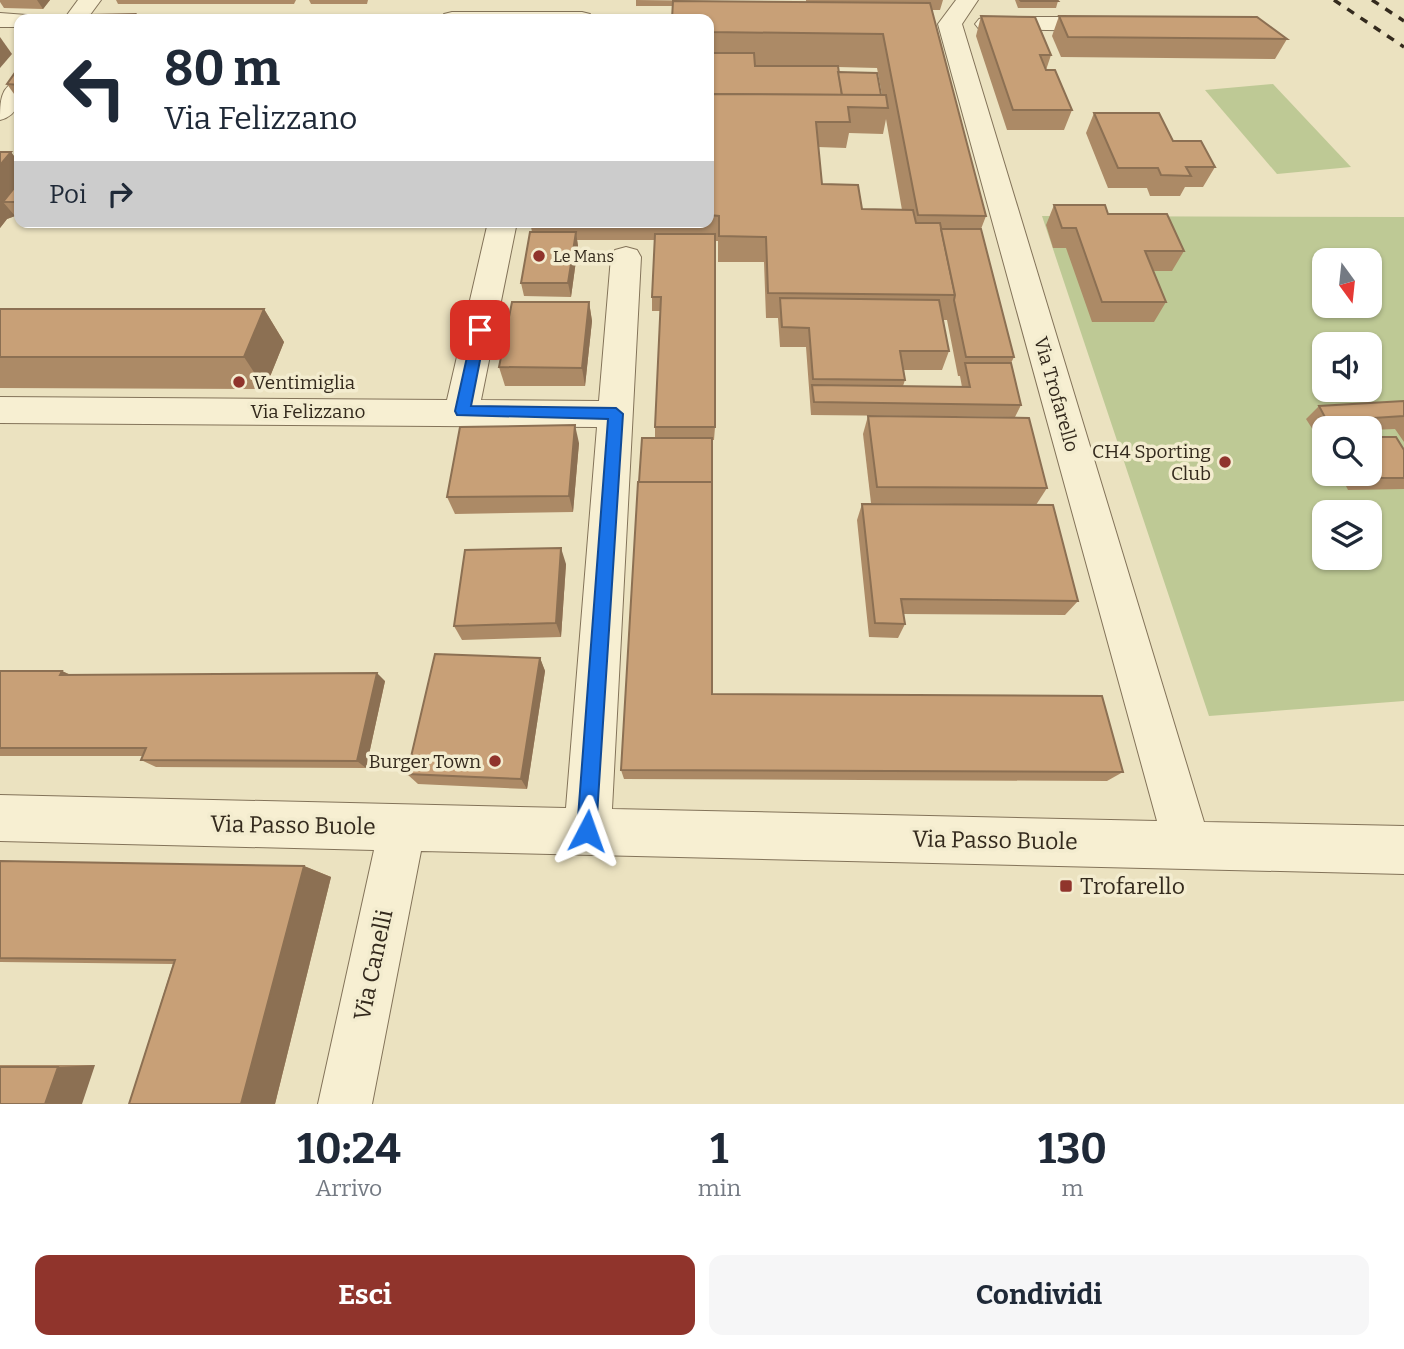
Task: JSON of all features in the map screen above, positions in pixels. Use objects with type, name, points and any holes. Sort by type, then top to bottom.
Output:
[{"type":"street","points":[[79,14],[90,0]]},
{"type":"street","points":[[947,16],[1129,24]]},
{"type":"street","name":"Via Trofarello","points":[[947,16],[1187,844]]},
{"type":"street","points":[[0,112],[14,94]]},
{"type":"street","points":[[462,411],[502,228]]},
{"type":"street","points":[[587,831],[626,257]]},
{"type":"street","name":"Via Felizzano","points":[[0,410],[616,414]]},
{"type":"street","name":"Via Passo Buole","points":[[0,818],[1404,850]]},
{"type":"street","name":"Via Canelli","points":[[345,1104],[402,827]]},
{"type":"green space","points":[[1273,84],[1351,167],[1277,174],[1205,90]]},
{"type":"green space","name":"CH4 Sporting Club","points":[[1042,216],[1404,217],[1404,701],[1209,716]]},
{"type":"building","points":[[1057,0],[1058,1],[1021,1]]},
{"type":"building","points":[[673,1],[930,3],[986,216],[918,215],[883,34],[714,32],[714,14],[672,14]]},
{"type":"building","points":[[981,16],[1035,17],[1051,55],[1040,55],[1046,70],[1055,70],[1072,110],[1013,110]]},
{"type":"building","points":[[1059,16],[1257,17],[1287,39],[1068,37]]},
{"type":"building","points":[[714,53],[754,53],[755,66],[838,66],[842,95],[714,94]]},
{"type":"building","points":[[838,72],[877,73],[881,95],[842,95]]},
{"type":"building","points":[[14,74],[14,85],[7,84]]},
{"type":"building","points":[[714,94],[886,95],[888,108],[848,107],[850,122],[816,122],[822,184],[858,185],[862,209],[913,210],[916,223],[940,223],[955,295],[768,293],[766,237],[719,236],[719,216],[714,216]]},
{"type":"building","points":[[1094,113],[1159,113],[1173,141],[1201,141],[1215,167],[1186,167],[1191,176],[1161,175],[1158,168],[1118,168]]},
{"type":"building","points":[[0,152],[11,152],[0,165]]},
{"type":"building","points":[[14,188],[14,202],[3,202]]},
{"type":"building","points":[[1054,205],[1105,205],[1108,214],[1167,214],[1184,251],[1145,251],[1166,302],[1102,302],[1076,228],[1062,228]]},
{"type":"building","points":[[941,229],[981,229],[1014,357],[966,357]]},
{"type":"building","points":[[530,232],[576,232],[568,283],[521,283]]},
{"type":"building","points":[[655,234],[715,234],[715,427],[655,427],[661,297],[652,297]]},
{"type":"building","points":[[780,298],[939,300],[949,351],[900,351],[905,380],[813,379],[809,328],[782,327]]},
{"type":"building","points":[[512,302],[589,302],[582,368],[499,367]]},
{"type":"building","points":[[0,309],[264,309],[244,357],[0,357]]},
{"type":"building","points":[[965,363],[1011,363],[1021,405],[814,402],[812,385],[970,387]]},
{"type":"building","points":[[1404,401],[1404,416],[1324,416],[1319,406]]},
{"type":"building","points":[[868,416],[1029,418],[1047,488],[877,487]]},
{"type":"building","points":[[575,425],[569,496],[447,497],[460,427]]},
{"type":"building","points":[[1382,437],[1396,437],[1404,450],[1404,478],[1382,478]]},
{"type":"building","points":[[642,438],[712,438],[712,482],[639,482]]},
{"type":"building","points":[[638,482],[712,482],[712,694],[1102,696],[1123,772],[621,770]]},
{"type":"building","points":[[862,504],[1053,505],[1078,601],[901,599],[905,624],[875,623]]},
{"type":"building","points":[[561,548],[556,623],[454,626],[465,550]]},
{"type":"building","points":[[435,654],[540,658],[521,779],[407,774]]},
{"type":"building","points":[[0,671],[62,671],[60,675],[377,673],[357,761],[141,760],[146,748],[0,748]]},
{"type":"building","points":[[0,861],[304,866],[241,1104],[129,1104],[175,960],[0,958]]},
{"type":"building","points":[[0,1067],[58,1067],[45,1104],[0,1104]]},
{"type":"railway","points":[[1334,0],[1404,47]]},
{"type":"railway","points":[[1372,0],[1404,21]]},
{"type":"place","name":"Le Mans","points":[[539,256]]},
{"type":"place","name":"Ventimiglia","points":[[239,382]]},
{"type":"place","name":"CH4 Sporting Club","points":[[1225,462]]},
{"type":"place","name":"Burger Town","points":[[495,761]]},
{"type":"place","name":"Trofarello","points":[[1066,886]]},
{"type":"route","points":[[480,330],[462,411],[616,414],[587,831]]}]
